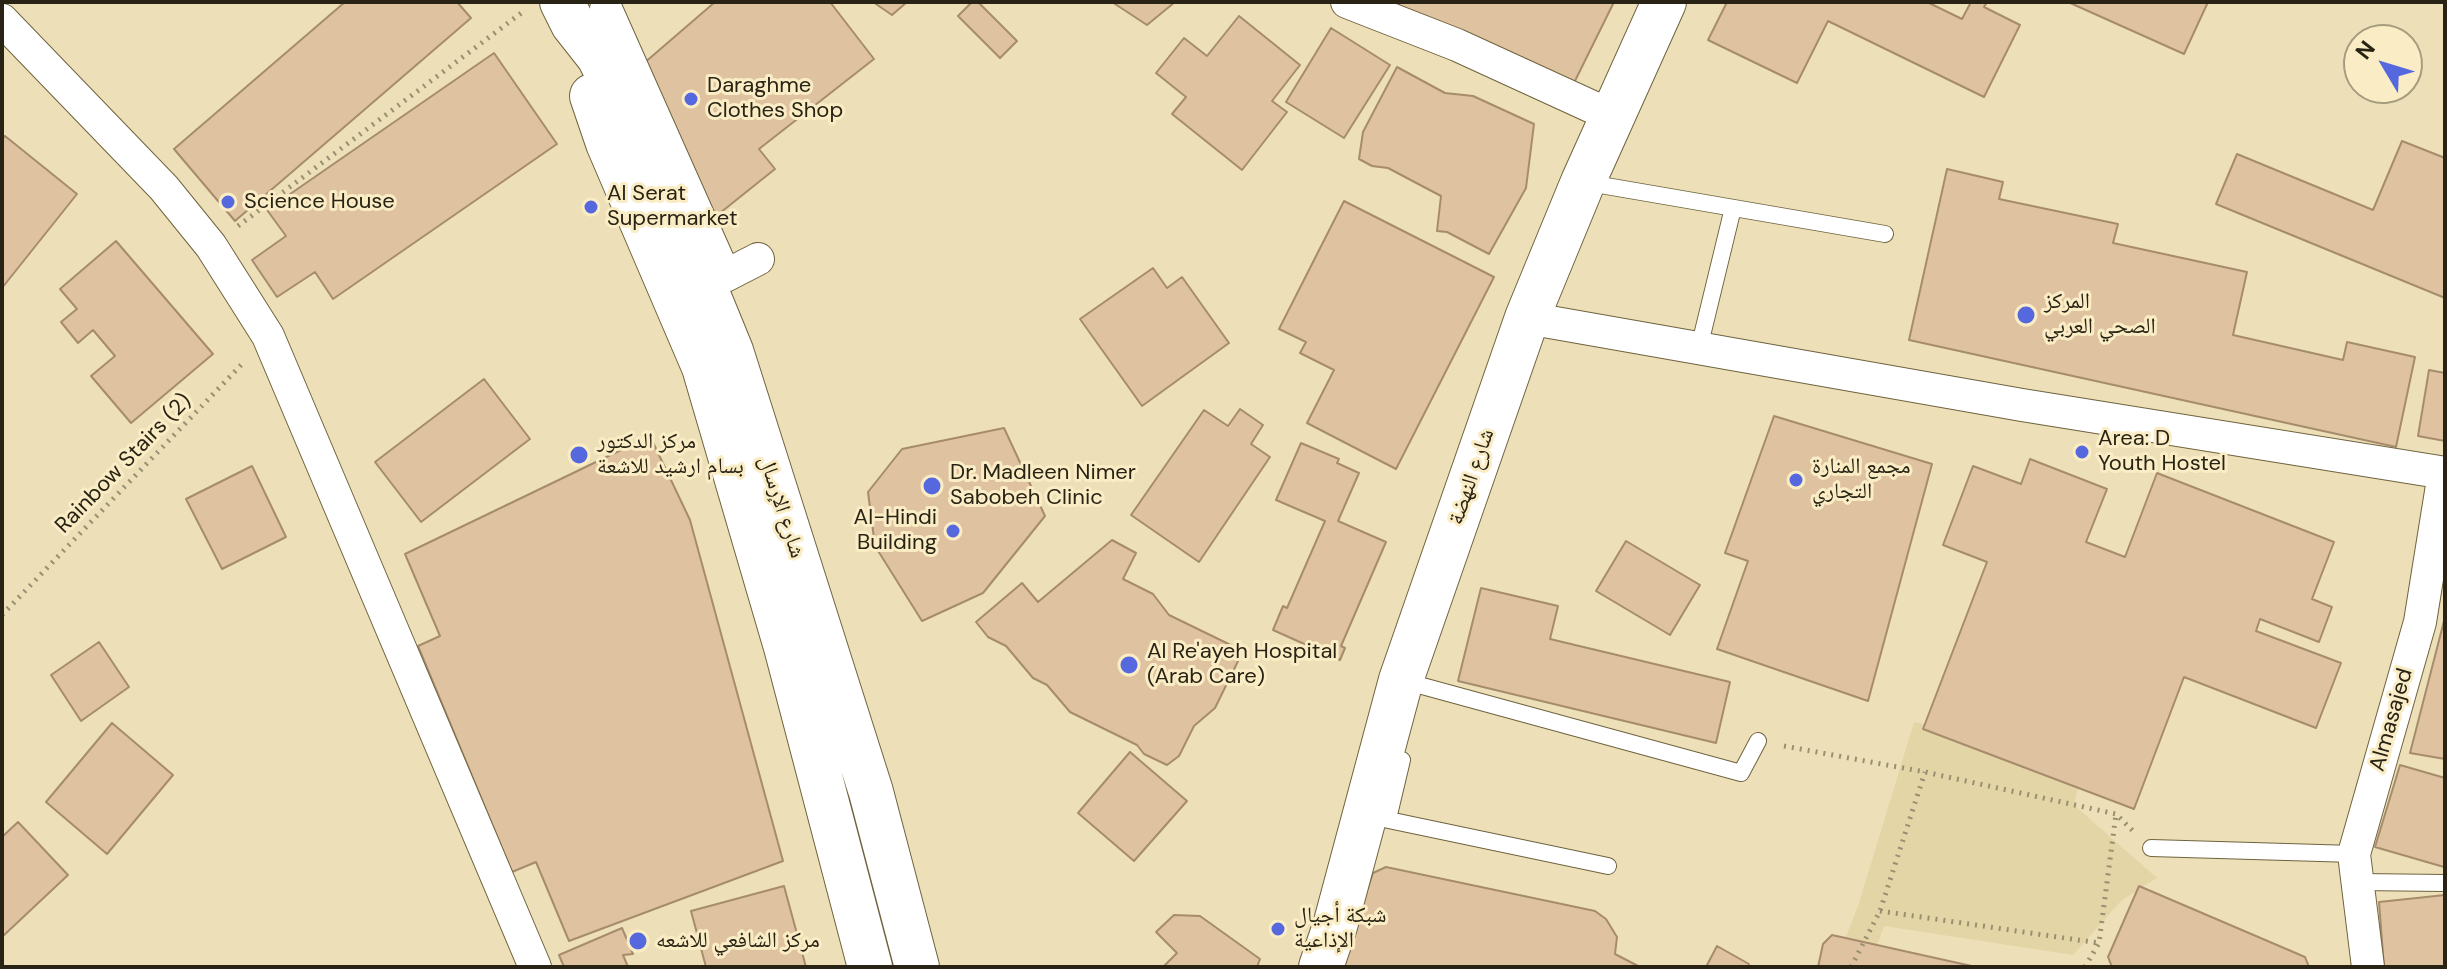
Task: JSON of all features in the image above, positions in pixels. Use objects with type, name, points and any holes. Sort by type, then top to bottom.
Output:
[{"type":"main road","name":"شارع النهضة","points":[[1321,967],[1376,817],[1527,318],[1583,182],[1664,2]]},
{"type":"main road","name":"شارع الإرسال","points":[[578,11],[580,62],[608,143],[704,367],[786,647],[870,967]]},
{"type":"main road","name":"شارع الإرسال","points":[[578,11],[666,192],[731,351],[871,792],[917,967]]},
{"type":"street","points":[[1347,2],[1457,45],[1612,116]]},
{"type":"street","points":[[578,11],[725,276],[758,259]]},
{"type":"street","points":[[2,20],[164,188],[211,246],[268,336],[535,967]]},
{"type":"street","points":[[1527,318],[2022,405],[2444,473]]},
{"type":"street","name":"Almasajed","points":[[2368,967],[2357,868],[2420,622],[2444,473]]},
{"type":"lane","points":[[1583,182],[1885,234]]},
{"type":"lane","points":[[1699,348],[1733,208]]},
{"type":"lane","points":[[1524,377],[1529,363],[1527,318]]},
{"type":"lane","points":[[1415,684],[1741,773],[1758,741]]},
{"type":"lane","points":[[1405,745],[1376,817],[1608,866]]},
{"type":"lane","points":[[2151,848],[2357,868],[2445,883]]},
{"type":"path","points":[[211,246],[578,11]]},
{"type":"path","name":"Rainbow Stairs (2)","points":[[2,615],[268,336]]},
{"type":"path","points":[[1758,741],[1925,772],[2116,814],[2151,848]]},
{"type":"path","points":[[1851,967],[1880,911],[1925,772]]},
{"type":"path","points":[[2085,967],[2099,943],[2116,814]]},
{"type":"path","points":[[1880,911],[2099,943]]},
{"type":"shaded area","points":[[1914,722],[2085,758],[2074,805],[2157,878],[2122,900],[2073,955],[1884,926],[1869,967],[1834,967],[1859,903]]},
{"type":"building","points":[[345,2],[457,2],[471,18],[235,221],[174,149]]},
{"type":"building","points":[[715,2],[830,2],[874,59],[759,149],[775,169],[715,217],[643,64]]},
{"type":"building","points":[[873,2],[907,2],[892,15]]},
{"type":"building","points":[[972,2],[978,2],[1017,41],[1000,58],[958,16]]},
{"type":"building","points":[[1112,2],[1175,2],[1147,25]]},
{"type":"building","points":[[1390,2],[1614,2],[1570,91]]},
{"type":"building","points":[[1727,2],[1927,2],[1962,19],[1971,2],[1987,2],[1984,7],[2020,25],[1984,97],[1828,21],[1797,83],[1708,40]]},
{"type":"building","points":[[2068,2],[2208,2],[2184,54]]},
{"type":"building","points":[[1239,16],[1300,65],[1272,101],[1287,112],[1242,170],[1172,114],[1186,97],[1156,73],[1184,38],[1207,56]]},
{"type":"building","points":[[1331,28],[1390,65],[1344,138],[1286,102]]},
{"type":"building","points":[[494,53],[557,144],[333,299],[315,272],[277,297],[252,260],[286,236],[267,210]]},
{"type":"building","points":[[1397,67],[1445,93],[1473,96],[1534,124],[1526,188],[1489,254],[1447,232],[1437,231],[1441,196],[1388,168],[1372,166],[1359,159],[1363,132]]},
{"type":"building","points":[[5,136],[77,194],[2,288],[2,139]]},
{"type":"building","points":[[2402,141],[2445,158],[2445,298],[2216,204],[2237,154],[2373,210]]},
{"type":"building","points":[[1947,169],[2003,182],[1999,199],[2118,224],[2113,243],[2247,272],[2233,335],[2343,360],[2347,342],[2415,357],[2396,447],[1909,340]]},
{"type":"building","points":[[1344,201],[1494,277],[1396,469],[1307,423],[1334,370],[1300,353],[1306,342],[1279,329]]},
{"type":"building","points":[[116,241],[213,354],[131,423],[91,376],[115,356],[93,330],[78,343],[61,322],[77,309],[60,289]]},
{"type":"building","points":[[1153,268],[1167,288],[1182,277],[1229,343],[1142,406],[1080,319]]},
{"type":"building","points":[[2429,370],[2445,373],[2445,441],[2418,436]]},
{"type":"building","points":[[484,379],[530,439],[421,522],[375,462]]},
{"type":"building","points":[[1240,409],[1263,425],[1251,444],[1270,457],[1199,562],[1131,515],[1204,410],[1228,426]]},
{"type":"building","points":[[1774,416],[1932,464],[1868,701],[1717,649],[1748,561],[1725,553]]},
{"type":"building","name":"Al-Hindi Building","points":[[1004,428],[1045,516],[983,593],[922,621],[875,546],[868,492],[902,449]]},
{"type":"building","points":[[650,436],[690,520],[783,861],[569,941],[536,862],[512,872],[418,646],[440,636],[405,554]]},
{"type":"building","points":[[1301,443],[1339,459],[1337,463],[1359,473],[1338,521],[1386,542],[1341,646],[1345,648],[1340,660],[1273,630],[1283,606],[1287,608],[1325,521],[1276,500]]},
{"type":"building","points":[[2030,459],[2107,489],[2086,542],[2125,557],[2157,473],[2334,542],[2312,599],[2332,607],[2319,642],[2260,619],[2256,631],[2341,663],[2316,728],[2184,677],[2134,809],[1923,729],[1987,562],[1943,545],[1973,466],[2021,484]]},
{"type":"building","points":[[252,466],[286,537],[222,569],[186,499]]},
{"type":"building","name":"Al Re'ayeh Hospital (Arab Care)","points":[[1112,540],[1136,553],[1123,579],[1153,594],[1169,615],[1243,651],[1215,708],[1194,726],[1179,756],[1167,765],[1144,754],[1137,745],[1070,712],[1047,685],[1033,678],[1006,646],[988,637],[976,622],[1022,583],[1038,602]]},
{"type":"building","points":[[1626,541],[1700,585],[1670,635],[1596,591]]},
{"type":"building","points":[[1481,588],[1558,606],[1550,639],[1730,682],[1716,743],[1458,681]]},
{"type":"building","points":[[2445,617],[2445,759],[2410,753]]},
{"type":"building","points":[[99,642],[129,687],[81,721],[51,675]]},
{"type":"building","points":[[112,723],[173,775],[107,854],[46,802]]},
{"type":"building","points":[[1130,752],[1187,801],[1134,861],[1078,813]]},
{"type":"building","points":[[2400,765],[2445,778],[2444,867],[2375,847]]},
{"type":"building","points":[[18,822],[68,875],[2,937],[2,837]]},
{"type":"building","points":[[1386,867],[1595,911],[1606,919],[1617,937],[1615,954],[1640,967],[1341,967],[1373,873]]},
{"type":"building","points":[[784,886],[806,967],[706,967],[691,911]]},
{"type":"building","points":[[2139,886],[2305,957],[2309,967],[2112,967],[2108,957]]},
{"type":"building","points":[[2445,895],[2445,967],[2384,967],[2379,902]]},
{"type":"building","points":[[1174,915],[1200,916],[1260,959],[1257,967],[1163,967],[1177,953],[1156,932]]},
{"type":"building","points":[[622,928],[633,954],[623,955],[628,967],[564,967],[559,955]]},
{"type":"building","points":[[1832,935],[1976,967],[1818,967],[1823,944]]},
{"type":"building","points":[[1717,946],[1749,964],[1748,967],[1706,967]]},
{"type":"place","name":"Daraghme Clothes Shop","points":[[691,99]]},
{"type":"place","name":"Science House","points":[[228,202]]},
{"type":"place","name":"Al Serat Supermarket","points":[[591,207]]},
{"type":"place","name":"المركز الصحي العربي","points":[[2026,315]]},
{"type":"place","name":"Area: D Youth Hostel","points":[[2082,452]]},
{"type":"place","name":"مركز الدكتور بسام ارشيد للاشعة","points":[[579,455]]},
{"type":"place","name":"مجمع المنارة التجاري","points":[[1796,480]]},
{"type":"place","name":"Dr. Madleen Nimer Sabobeh Clinic","points":[[932,486]]},
{"type":"place","name":"Al-Hindi Building","points":[[953,531]]},
{"type":"place","name":"Al Re'ayeh Hospital (Arab Care)","points":[[1129,665]]},
{"type":"place","name":"شبكة أجيال الإذاعية","points":[[1278,929]]},
{"type":"place","name":"مركز الشافعي للاشعه","points":[[638,941]]}]
